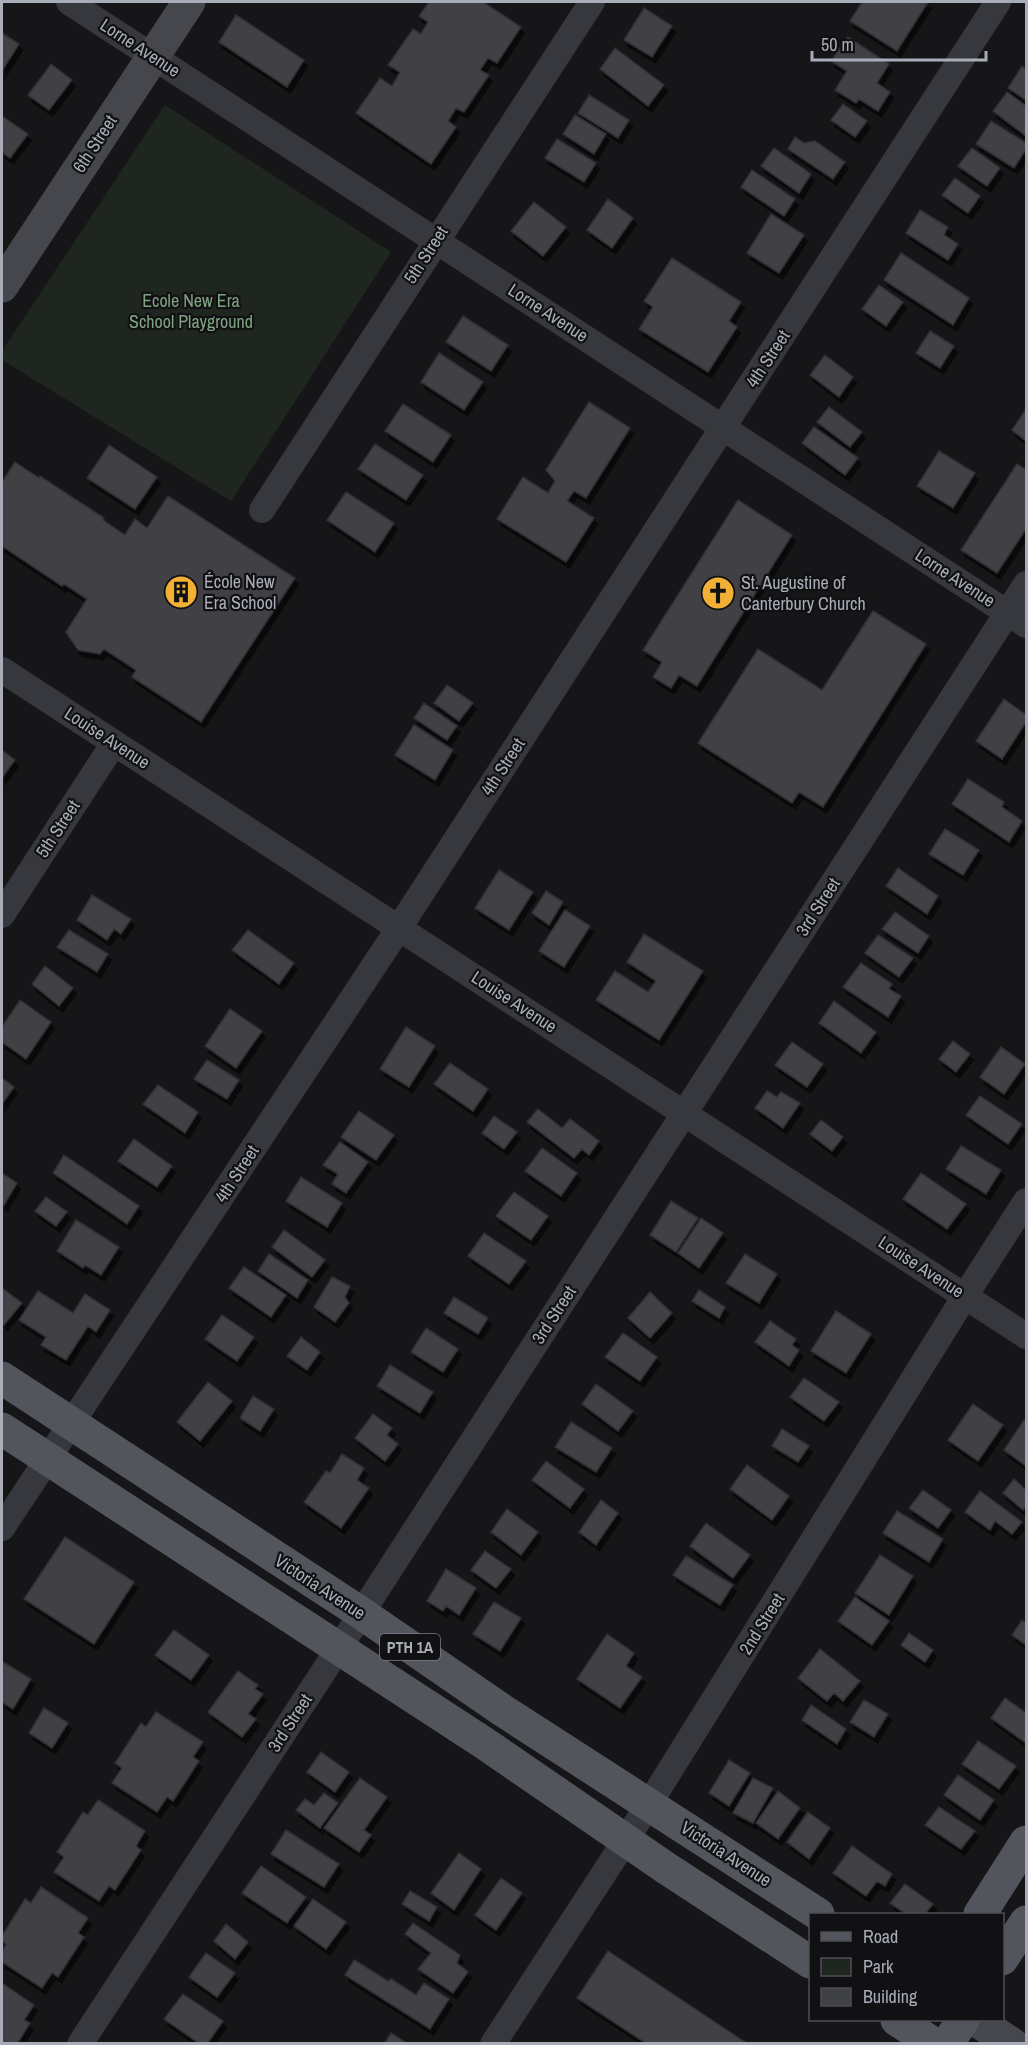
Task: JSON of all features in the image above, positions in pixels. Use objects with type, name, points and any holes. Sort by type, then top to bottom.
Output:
[{"type":"main road","name":"Victoria Avenue","points":[[2,1378],[361,1613],[502,1710],[817,1913]]},
{"type":"main road","name":"PTH 1A","points":[[2,1429],[484,1743],[625,1840],[809,1961]]},
{"type":"main road","points":[[981,1913],[1026,1842]]},
{"type":"main road","points":[[1004,1956],[1026,1922]]},
{"type":"main road","points":[[947,2043],[962,2021]]},
{"type":"street","name":"Lorne Avenue","points":[[69,2],[1017,619]]},
{"type":"street","name":"6th Street","points":[[2,286],[189,2]]},
{"type":"street","name":"5th Street","points":[[262,510],[592,2]]},
{"type":"street","name":"4th Street","points":[[2,1528],[399,928],[998,2]]},
{"type":"street","name":"3rd Street","points":[[80,2043],[685,1113],[1017,619],[1026,584]]},
{"type":"street","name":"Louise Avenue","points":[[2,670],[1026,1336]]},
{"type":"street","name":"5th Street","points":[[2,915],[114,743]]},
{"type":"street","name":"2nd Street","points":[[493,2043],[649,1804],[1026,1201]]},
{"type":"street","points":[[979,2021],[1012,2043]]},
{"type":"green space","name":"Ecole New Era School Playground","points":[[165,105],[391,252],[231,501],[2,360],[2,351]]},
{"type":"building","points":[[429,2],[483,2],[521,27],[497,63],[488,58],[480,70],[489,75],[464,112],[456,108],[448,121],[456,127],[431,164],[356,113],[380,78],[392,86],[400,72],[388,65],[413,29],[421,34],[428,22],[419,16]]},
{"type":"building","points":[[862,2],[928,2],[897,51],[850,21]]},
{"type":"building","points":[[644,8],[672,26],[652,57],[624,40]]},
{"type":"building","points":[[236,15],[304,60],[287,87],[219,42]]},
{"type":"building","points":[[2,33],[19,44],[2,71]]},
{"type":"building","points":[[848,37],[889,64],[877,83],[890,92],[878,111],[859,99],[856,103],[835,90],[847,71],[831,61]]},
{"type":"building","points":[[615,48],[664,85],[648,106],[600,69]]},
{"type":"building","points":[[51,64],[72,80],[49,110],[28,95]]},
{"type":"building","points":[[1022,66],[1026,69],[1026,100],[1008,88]]},
{"type":"building","points":[[1007,92],[1026,106],[1026,136],[993,111]]},
{"type":"building","points":[[589,95],[629,120],[618,138],[578,113]]},
{"type":"building","points":[[843,104],[867,121],[855,137],[831,120]]},
{"type":"building","points":[[575,115],[606,134],[594,154],[563,134]]},
{"type":"building","points":[[2,116],[28,134],[10,158],[2,152]]},
{"type":"building","points":[[991,121],[1026,143],[1026,149],[1014,168],[976,144]]},
{"type":"building","points":[[795,137],[804,143],[815,141],[845,162],[833,179],[788,149]]},
{"type":"building","points":[[557,139],[596,163],[584,182],[545,158]]},
{"type":"building","points":[[774,148],[811,174],[799,193],[761,166]]},
{"type":"building","points":[[972,148],[1000,168],[987,186],[958,166]]},
{"type":"building","points":[[752,170],[795,199],[784,216],[741,187]]},
{"type":"building","points":[[955,178],[980,196],[968,213],[942,195]]},
{"type":"building","points":[[608,199],[633,218],[612,248],[587,230]]},
{"type":"building","points":[[534,202],[566,227],[543,256],[511,231]]},
{"type":"building","points":[[920,210],[948,227],[944,235],[958,244],[948,260],[906,233]]},
{"type":"building","points":[[771,214],[804,235],[779,273],[747,253]]},
{"type":"building","points":[[901,253],[969,298],[953,325],[884,280]]},
{"type":"building","points":[[672,258],[741,302],[729,321],[737,327],[708,372],[639,329],[653,307],[644,301]]},
{"type":"building","points":[[879,285],[903,302],[886,326],[862,309]]},
{"type":"building","points":[[463,316],[508,345],[491,371],[446,342]]},
{"type":"building","points":[[930,331],[954,346],[940,368],[916,353]]},
{"type":"building","points":[[439,353],[483,382],[464,410],[421,382]]},
{"type":"building","points":[[825,355],[853,377],[839,397],[810,375]]},
{"type":"building","points":[[589,402],[630,428],[586,498],[574,491],[567,501],[594,518],[566,562],[497,519],[523,477],[548,493],[555,481],[546,470]]},
{"type":"building","points":[[403,404],[451,435],[433,462],[385,431]]},
{"type":"building","points":[[829,407],[862,432],[850,447],[817,422]]},
{"type":"building","points":[[1026,409],[1026,441],[1012,430]]},
{"type":"building","points":[[814,427],[858,458],[845,475],[802,443]]},
{"type":"building","points":[[375,444],[423,475],[406,500],[358,469]]},
{"type":"building","points":[[109,445],[157,477],[135,509],[87,478]]},
{"type":"building","points":[[939,451],[975,473],[953,508],[917,486]]},
{"type":"building","name":"École New Era School","points":[[15,462],[104,518],[103,520],[125,535],[135,519],[147,528],[168,496],[295,578],[201,722],[132,677],[136,670],[104,649],[100,654],[78,650],[66,632],[87,599],[64,584],[62,586],[2,546],[2,482]]},
{"type":"building","points":[[1017,464],[1026,470],[1026,529],[997,573],[961,550]]},
{"type":"building","points":[[346,492],[394,523],[375,552],[327,520]]},
{"type":"building","name":"St. Augustine of Canterbury Church","points":[[738,500],[792,535],[697,686],[679,675],[671,688],[653,677],[662,662],[643,650]]},
{"type":"building","points":[[873,611],[926,644],[823,807],[799,792],[792,803],[698,743],[758,649],[822,690]]},
{"type":"building","points":[[447,685],[473,703],[459,721],[434,703]]},
{"type":"building","points":[[1004,699],[1026,715],[1026,722],[1002,759],[976,741]]},
{"type":"building","points":[[424,703],[457,726],[447,740],[414,718]]},
{"type":"building","points":[[414,725],[453,750],[435,780],[395,755]]},
{"type":"building","points":[[2,750],[15,760],[2,778]]},
{"type":"building","points":[[968,779],[1004,802],[1002,807],[1022,821],[1009,842],[952,804]]},
{"type":"building","points":[[945,829],[979,850],[963,875],[929,854]]},
{"type":"building","points":[[898,868],[938,896],[927,914],[886,886]]},
{"type":"building","points":[[499,870],[533,892],[509,930],[475,908]]},
{"type":"building","points":[[546,891],[563,902],[549,925],[532,913]]},
{"type":"building","points":[[92,895],[131,919],[121,934],[114,929],[107,940],[77,920]]},
{"type":"building","points":[[565,910],[590,926],[564,967],[539,951]]},
{"type":"building","points":[[895,912],[929,936],[918,953],[882,929]]},
{"type":"building","points":[[69,930],[108,954],[97,972],[57,947]]},
{"type":"building","points":[[248,930],[294,963],[279,984],[232,950]]},
{"type":"building","points":[[644,934],[703,971],[659,1040],[596,1000],[615,971],[648,992],[656,981],[627,962]]},
{"type":"building","points":[[878,935],[913,958],[899,977],[865,953]]},
{"type":"building","points":[[861,963],[892,984],[889,989],[901,996],[888,1017],[843,987]]},
{"type":"building","points":[[45,966],[73,988],[59,1006],[32,984]]},
{"type":"building","points":[[20,1000],[51,1022],[26,1059],[2,1042],[2,1027]]},
{"type":"building","points":[[834,1001],[876,1032],[861,1053],[819,1023]]},
{"type":"building","points":[[230,1009],[262,1031],[236,1068],[205,1046]]},
{"type":"building","points":[[406,1027],[435,1046],[409,1087],[380,1069]]},
{"type":"building","points":[[953,1041],[970,1054],[956,1072],[939,1059]]},
{"type":"building","points":[[792,1042],[823,1064],[807,1087],[775,1065]]},
{"type":"building","points":[[1001,1047],[1025,1064],[1004,1094],[980,1077]]},
{"type":"building","points":[[207,1060],[239,1080],[227,1099],[194,1079]]},
{"type":"building","points":[[450,1063],[488,1089],[473,1111],[434,1084]]},
{"type":"building","points":[[2,1078],[14,1087],[2,1104]]},
{"type":"building","points":[[158,1085],[198,1112],[185,1133],[143,1104]]},
{"type":"building","points":[[767,1091],[777,1097],[781,1092],[800,1103],[783,1128],[755,1108]]},
{"type":"building","points":[[980,1096],[1022,1124],[1008,1144],[966,1115]]},
{"type":"building","points":[[538,1109],[562,1128],[570,1119],[599,1141],[589,1155],[582,1149],[574,1158],[527,1122]]},
{"type":"building","points":[[359,1111],[394,1135],[376,1160],[341,1137]]},
{"type":"building","points":[[494,1116],[517,1132],[504,1149],[482,1133]]},
{"type":"building","points":[[821,1120],[843,1137],[832,1151],[810,1134]]},
{"type":"building","points":[[134,1139],[172,1166],[157,1187],[118,1161]]},
{"type":"building","points":[[340,1142],[368,1162],[346,1193],[332,1184],[338,1174],[323,1165]]},
{"type":"building","points":[[961,1146],[1001,1170],[986,1194],[946,1169]]},
{"type":"building","points":[[542,1148],[577,1173],[561,1196],[525,1171]]},
{"type":"building","points":[[64,1155],[139,1206],[127,1224],[53,1173]]},
{"type":"building","points":[[2,1173],[17,1183],[4,1205],[2,1204]]},
{"type":"building","points":[[921,1173],[966,1204],[947,1229],[903,1199]]},
{"type":"building","points":[[301,1177],[342,1203],[327,1227],[286,1201]]},
{"type":"building","points":[[514,1192],[548,1216],[531,1240],[496,1216]]},
{"type":"building","points":[[46,1197],[67,1212],[56,1226],[35,1211]]},
{"type":"building","points":[[671,1201],[698,1218],[676,1252],[650,1235]]},
{"type":"building","points":[[701,1218],[723,1233],[699,1268],[678,1253]]},
{"type":"building","points":[[76,1220],[119,1247],[101,1275],[85,1265],[83,1268],[57,1251]]},
{"type":"building","points":[[284,1230],[325,1260],[312,1277],[272,1247]]},
{"type":"building","points":[[484,1233],[526,1261],[509,1284],[468,1256]]},
{"type":"building","points":[[269,1254],[308,1280],[297,1298],[258,1271]]},
{"type":"building","points":[[745,1254],[777,1274],[759,1303],[726,1283]]},
{"type":"building","points":[[244,1267],[286,1295],[271,1317],[229,1288]]},
{"type":"building","points":[[332,1277],[350,1286],[345,1297],[349,1303],[335,1322],[314,1307]]},
{"type":"building","points":[[2,1288],[22,1303],[4,1325],[2,1323]]},
{"type":"building","points":[[699,1290],[725,1307],[719,1318],[692,1301]]},
{"type":"building","points":[[38,1291],[73,1313],[85,1294],[110,1310],[96,1332],[88,1326],[66,1360],[41,1345],[46,1337],[19,1320]]},
{"type":"building","points":[[650,1292],[672,1313],[650,1338],[628,1318]]},
{"type":"building","points":[[454,1297],[488,1318],[478,1334],[444,1313]]},
{"type":"building","points":[[836,1311],[871,1334],[846,1373],[811,1351]]},
{"type":"building","points":[[222,1315],[254,1337],[237,1361],[205,1339]]},
{"type":"building","points":[[770,1321],[796,1339],[792,1345],[799,1350],[789,1366],[755,1342]]},
{"type":"building","points":[[426,1328],[458,1349],[443,1372],[411,1352]]},
{"type":"building","points":[[623,1333],[657,1357],[640,1381],[605,1357]]},
{"type":"building","points":[[301,1337],[320,1352],[307,1370],[287,1356]]},
{"type":"building","points":[[390,1365],[433,1392],[420,1413],[377,1386]]},
{"type":"building","points":[[804,1378],[839,1402],[824,1421],[790,1397]]},
{"type":"building","points":[[208,1382],[232,1401],[200,1441],[177,1422]]},
{"type":"building","points":[[596,1384],[633,1411],[618,1431],[582,1404]]},
{"type":"building","points":[[253,1396],[274,1409],[260,1431],[240,1418]]},
{"type":"building","points":[[973,1404],[1003,1425],[978,1461],[948,1440]]},
{"type":"building","points":[[373,1414],[392,1428],[387,1435],[398,1444],[385,1461],[355,1438]]},
{"type":"building","points":[[1024,1420],[1026,1422],[1026,1466],[1004,1450]]},
{"type":"building","points":[[571,1422],[612,1448],[596,1472],[555,1447]]},
{"type":"building","points":[[782,1429],[809,1446],[798,1462],[772,1446]]},
{"type":"building","points":[[342,1454],[364,1468],[357,1480],[369,1488],[341,1528],[304,1502],[326,1471],[330,1473]]},
{"type":"building","points":[[546,1461],[584,1489],[570,1508],[532,1480]]},
{"type":"building","points":[[747,1465],[789,1496],[772,1520],[730,1489]]},
{"type":"building","points":[[1014,1479],[1026,1490],[1026,1506],[1023,1510],[1003,1493]]},
{"type":"building","points":[[923,1490],[951,1510],[938,1528],[909,1508]]},
{"type":"building","points":[[980,1491],[1022,1522],[1012,1534],[995,1521],[990,1530],[965,1512]]},
{"type":"building","points":[[601,1500],[618,1513],[596,1545],[579,1532]]},
{"type":"building","points":[[507,1509],[538,1532],[521,1555],[491,1532]]},
{"type":"building","points":[[897,1511],[943,1539],[929,1562],[883,1533]]},
{"type":"building","points":[[706,1523],[750,1555],[733,1578],[690,1546]]},
{"type":"building","points":[[65,1537],[134,1582],[94,1644],[24,1599]]},
{"type":"building","points":[[485,1551],[511,1569],[496,1588],[471,1570]]},
{"type":"building","points":[[880,1555],[913,1576],[889,1615],[855,1593]]},
{"type":"building","points":[[686,1556],[733,1585],[720,1605],[673,1575]]},
{"type":"building","points":[[446,1569],[476,1588],[459,1615],[446,1606],[443,1611],[427,1601]]},
{"type":"building","points":[[855,1597],[889,1621],[872,1645],[838,1621]]},
{"type":"building","points":[[494,1602],[521,1618],[500,1651],[473,1634]]},
{"type":"building","points":[[1022,1620],[1026,1623],[1026,1645],[1012,1635]]},
{"type":"building","points":[[174,1630],[209,1655],[191,1680],[155,1655]]},
{"type":"building","points":[[909,1633],[933,1650],[925,1662],[901,1645]]},
{"type":"building","points":[[607,1634],[634,1653],[626,1666],[642,1677],[620,1708],[577,1679]]},
{"type":"building","points":[[820,1649],[860,1681],[843,1701],[834,1693],[827,1701],[798,1678]]},
{"type":"building","points":[[3,1662],[31,1679],[13,1709],[2,1702]]},
{"type":"building","points":[[238,1671],[258,1685],[255,1689],[263,1694],[248,1714],[256,1719],[242,1737],[208,1712]]},
{"type":"building","points":[[1005,1698],[1026,1713],[1026,1743],[991,1718]]},
{"type":"building","points":[[864,1700],[888,1714],[874,1737],[850,1722]]},
{"type":"building","points":[[811,1705],[846,1729],[837,1744],[802,1720]]},
{"type":"building","points":[[44,1708],[68,1723],[52,1748],[29,1733]]},
{"type":"building","points":[[156,1712],[203,1742],[193,1757],[199,1761],[173,1801],[167,1797],[157,1812],[112,1783],[122,1768],[115,1763],[141,1723],[146,1727]]},
{"type":"building","points":[[978,1741],[1016,1766],[999,1789],[962,1764]]},
{"type":"building","points":[[321,1752],[349,1772],[335,1792],[307,1772]]},
{"type":"building","points":[[729,1760],[750,1773],[729,1806],[709,1793]]},
{"type":"building","points":[[958,1775],[994,1800],[980,1820],[944,1795]]},
{"type":"building","points":[[360,1778],[387,1797],[364,1830],[371,1835],[359,1852],[324,1828]]},
{"type":"building","points":[[753,1778],[773,1788],[753,1823],[733,1813]]},
{"type":"building","points":[[778,1791],[800,1808],[778,1839],[756,1823]]},
{"type":"building","points":[[324,1793],[338,1803],[320,1828],[296,1810],[305,1799],[314,1805]]},
{"type":"building","points":[[98,1800],[145,1831],[136,1846],[141,1850],[115,1890],[109,1886],[99,1901],[54,1872],[64,1857],[57,1852],[83,1812],[88,1815]]},
{"type":"building","points":[[939,1807],[975,1831],[961,1849],[925,1825]]},
{"type":"building","points":[[808,1812],[830,1828],[809,1859],[787,1842]]},
{"type":"building","points":[[286,1830],[339,1864],[324,1887],[271,1854]]},
{"type":"building","points":[[852,1846],[892,1874],[885,1886],[877,1881],[866,1896],[833,1873]]},
{"type":"building","points":[[459,1853],[481,1869],[454,1910],[431,1893]]},
{"type":"building","points":[[261,1866],[306,1897],[287,1923],[242,1893]]},
{"type":"building","points":[[501,1878],[522,1893],[496,1930],[475,1915]]},
{"type":"building","points":[[905,1884],[933,1904],[926,1913],[905,1913],[890,1903]]},
{"type":"building","points":[[41,1887],[88,1918],[78,1933],[84,1937],[58,1977],[52,1973],[42,1988],[2,1962],[2,1952],[6,1944],[2,1941],[2,1936],[25,1899],[31,1903]]},
{"type":"building","points":[[410,1891],[437,1907],[429,1921],[402,1904]]},
{"type":"building","points":[[313,1899],[346,1922],[326,1949],[294,1926]]},
{"type":"building","points":[[413,1923],[460,1955],[457,1963],[468,1972],[453,1993],[418,1969],[431,1953],[405,1934]]},
{"type":"building","points":[[226,1924],[248,1942],[235,1959],[214,1941]]},
{"type":"building","points":[[608,1951],[748,2044],[647,2044],[577,1998]]},
{"type":"building","points":[[206,1953],[235,1973],[217,1997],[189,1977]]},
{"type":"building","points":[[354,1960],[416,1995],[424,1983],[449,1999],[430,2029],[345,1975]]},
{"type":"building","points":[[2,1983],[34,2005],[24,2020],[30,2023],[17,2044],[2,2044]]},
{"type":"building","points":[[183,1994],[223,2021],[207,2044],[200,2044],[164,2019]]},
{"type":"building","points":[[391,2033],[408,2044],[384,2044]]},
{"type":"place","name":"École New Era School","points":[[181,592]]},
{"type":"place","name":"St. Augustine of Canterbury Church","points":[[718,593]]}]
